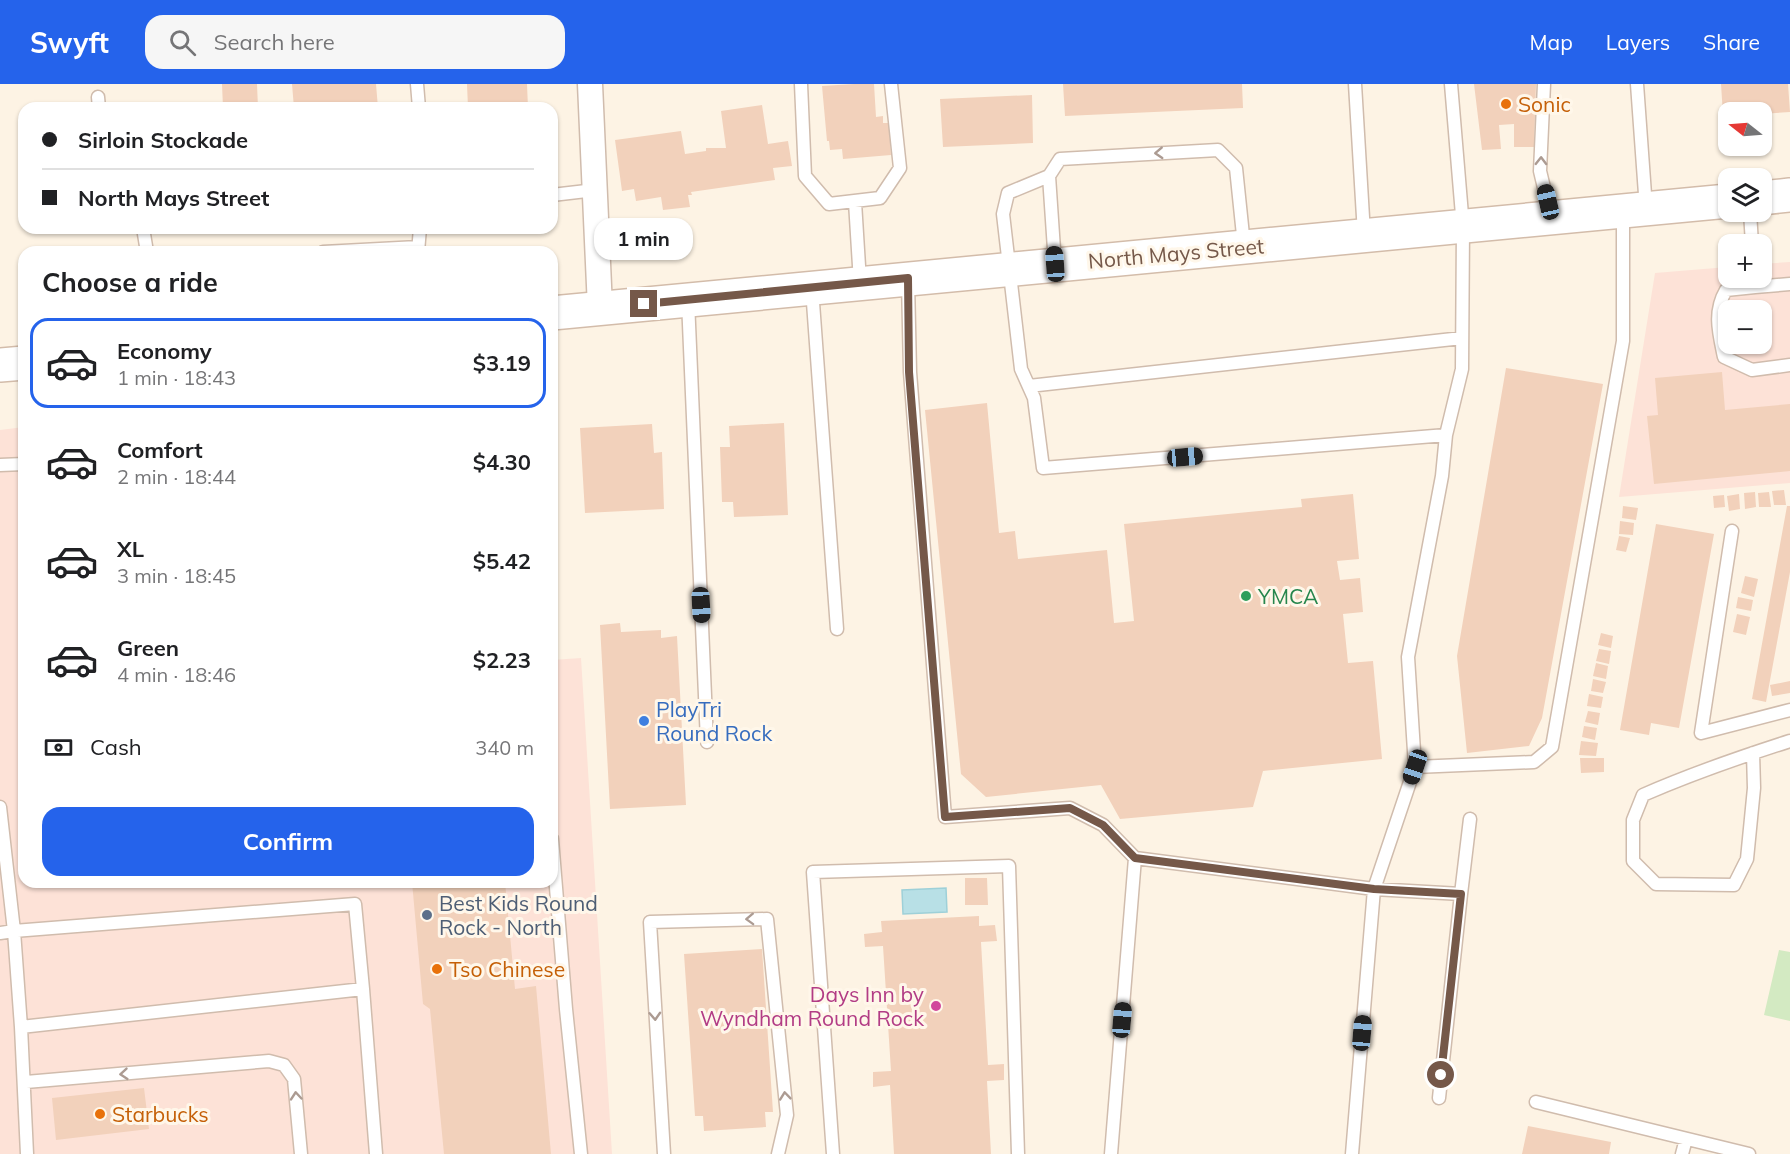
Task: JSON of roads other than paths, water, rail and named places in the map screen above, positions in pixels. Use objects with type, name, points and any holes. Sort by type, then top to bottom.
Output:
[{"type":"main road","points":[[1772,197],[1790,195]]},
{"type":"main road","name":"North Mays Street","points":[[558,312],[1718,202]]},
{"type":"main road","points":[[0,366],[18,364]]},
{"type":"street","points":[[590,84],[600,308]]},
{"type":"lane","points":[[417,84],[418,102]]},
{"type":"lane","points":[[801,84],[804,176],[829,204],[880,198],[900,168],[891,84]]},
{"type":"lane","points":[[1355,84],[1364,236]]},
{"type":"lane","points":[[1352,1154],[1374,889],[1415,767],[1408,657],[1442,476],[1446,435],[1462,369],[1463,227],[1451,84]]},
{"type":"lane","points":[[1545,84],[1540,171],[1551,218]]},
{"type":"lane","points":[[1415,767],[1534,762],[1552,747],[1623,341],[1635,211],[1637,84]]},
{"type":"lane","points":[[1244,246],[1236,168],[1218,150],[1060,159],[1049,176],[1008,193],[1003,214],[1008,268],[1021,369],[1034,398],[1043,468],[1446,435]]},
{"type":"lane","points":[[1049,176],[1055,264]]},
{"type":"lane","points":[[558,194],[595,190]]},
{"type":"lane","points":[[855,202],[860,283]]},
{"type":"lane","points":[[908,278],[909,372],[945,817],[1070,808],[1103,825],[1135,858],[1374,889],[1461,894]]},
{"type":"lane","points":[[1772,283],[1790,284]]},
{"type":"lane","points":[[812,288],[837,629]]},
{"type":"lane","points":[[1733,288],[1726,290],[1718,303],[1717,323],[1724,357],[1752,370],[1790,365]]},
{"type":"lane","points":[[688,300],[707,742]]},
{"type":"lane","points":[[1029,386],[1462,338]]},
{"type":"lane","points":[[0,465],[18,464]]},
{"type":"lane","points":[[1732,531],[1701,733],[1790,710]]},
{"type":"lane","points":[[1753,753],[1754,788],[1748,859],[1734,885],[1656,884],[1633,861],[1633,820],[1643,795],[1753,753],[1790,741]]},
{"type":"lane","points":[[0,807],[14,931],[26,1082],[27,1154]]},
{"type":"lane","points":[[1439,1098],[1470,819]]},
{"type":"lane","points":[[1111,1154],[1135,858]]},
{"type":"lane","points":[[833,1154],[813,872],[1009,866],[1018,1154]]},
{"type":"lane","points":[[556,888],[581,1154]]},
{"type":"lane","points":[[0,933],[355,903],[376,1154]]},
{"type":"lane","points":[[663,1154],[650,922],[767,919],[787,1115],[778,1154]]},
{"type":"lane","points":[[21,1027],[363,989]]},
{"type":"lane","points":[[26,1082],[269,1061],[284,1065],[294,1079],[301,1154]]},
{"type":"lane","points":[[1536,1102],[1749,1154]]},
{"type":"lane","points":[[1682,1154],[1686,1139]]},
{"type":"water","points":[[946,888],[947,912],[903,914],[902,890]]},
{"type":"place","name":"Sonic","points":[[1506,104]]},
{"type":"place","name":"YMCA","points":[[1246,596]]},
{"type":"place","name":"PlayTri Round Rock","points":[[644,721]]},
{"type":"place","name":"Best Kids Round Rock - North","points":[[427,915]]},
{"type":"place","name":"Tso Chinese","points":[[437,969]]},
{"type":"place","name":"Days Inn by Wyndham Round Rock","points":[[936,1006]]},
{"type":"place","name":"Starbucks","points":[[100,1114]]}]
